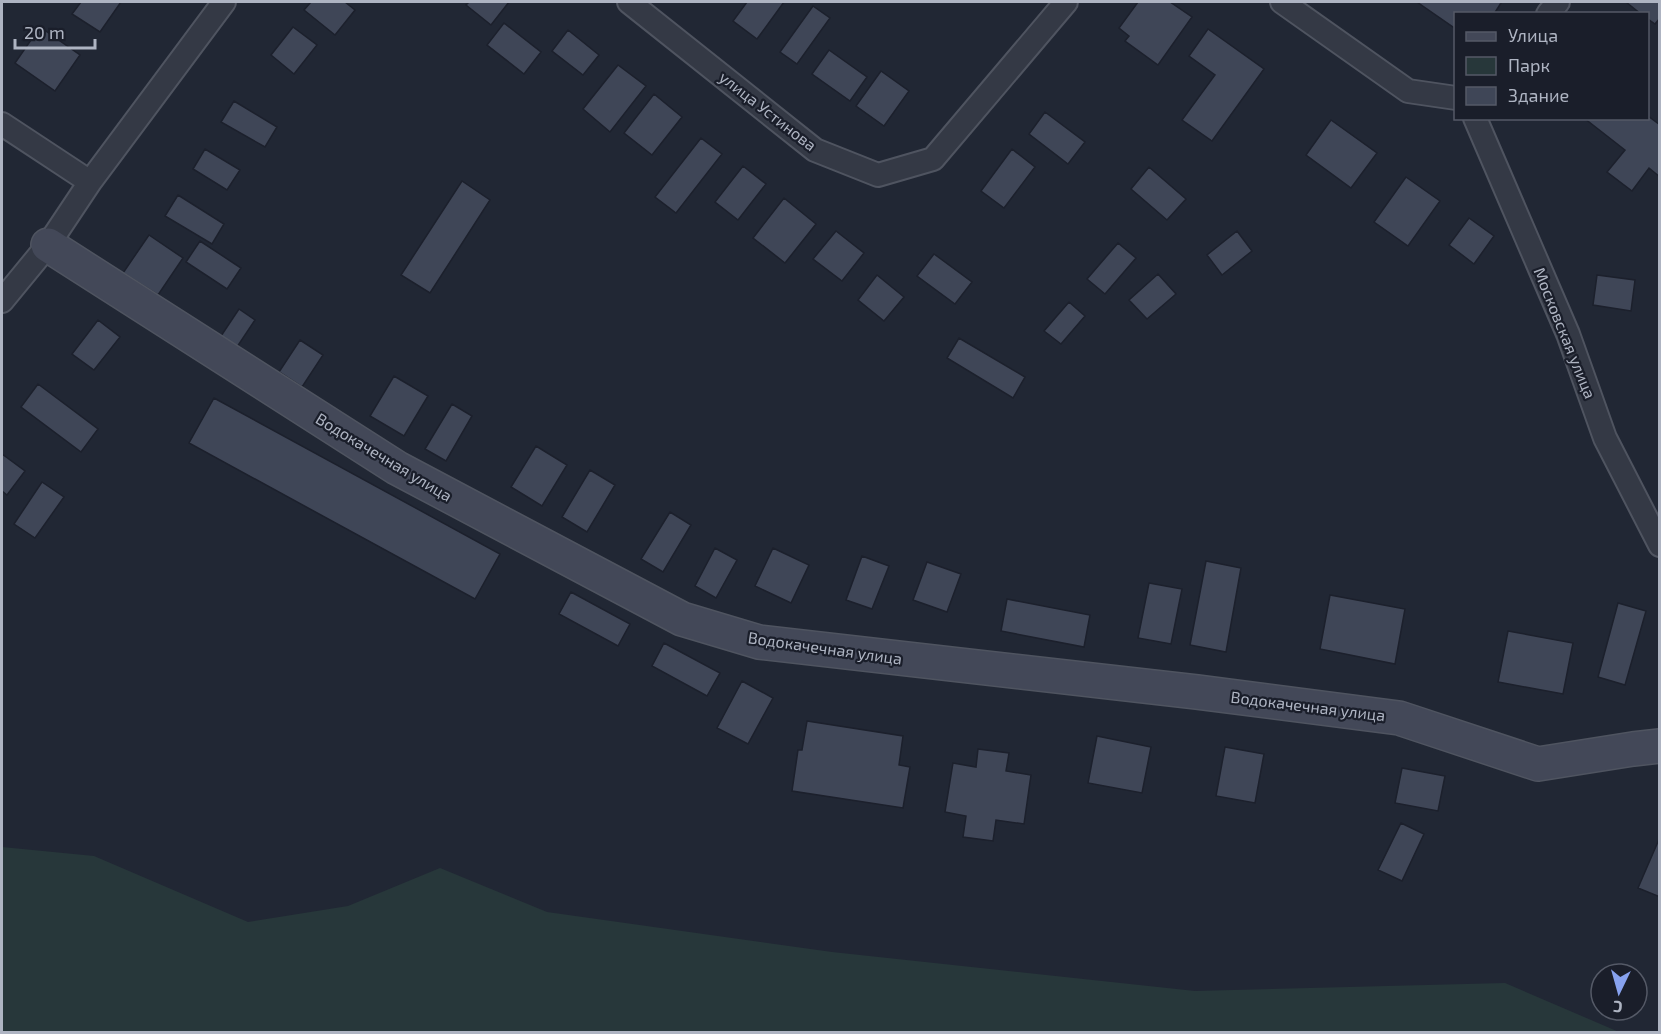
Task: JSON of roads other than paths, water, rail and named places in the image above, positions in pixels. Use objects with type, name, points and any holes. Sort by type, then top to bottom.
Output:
[{"type":"street","points":[[2,301],[48,245],[90,182],[224,2]]},
{"type":"street","name":"улица Устинова","points":[[629,2],[815,150],[878,176],[933,159],[1066,2]]},
{"type":"street","points":[[1282,2],[1408,91],[1454,98]]},
{"type":"street","name":"Московская улица","points":[[1476,120],[1568,334],[1605,438],[1659,545]]},
{"type":"street","points":[[2,124],[90,182]]},
{"type":"street","name":"Водокачечная улица","points":[[48,245],[397,468],[682,619],[759,642],[1197,692],[1399,718],[1538,764],[1659,746]]}]
